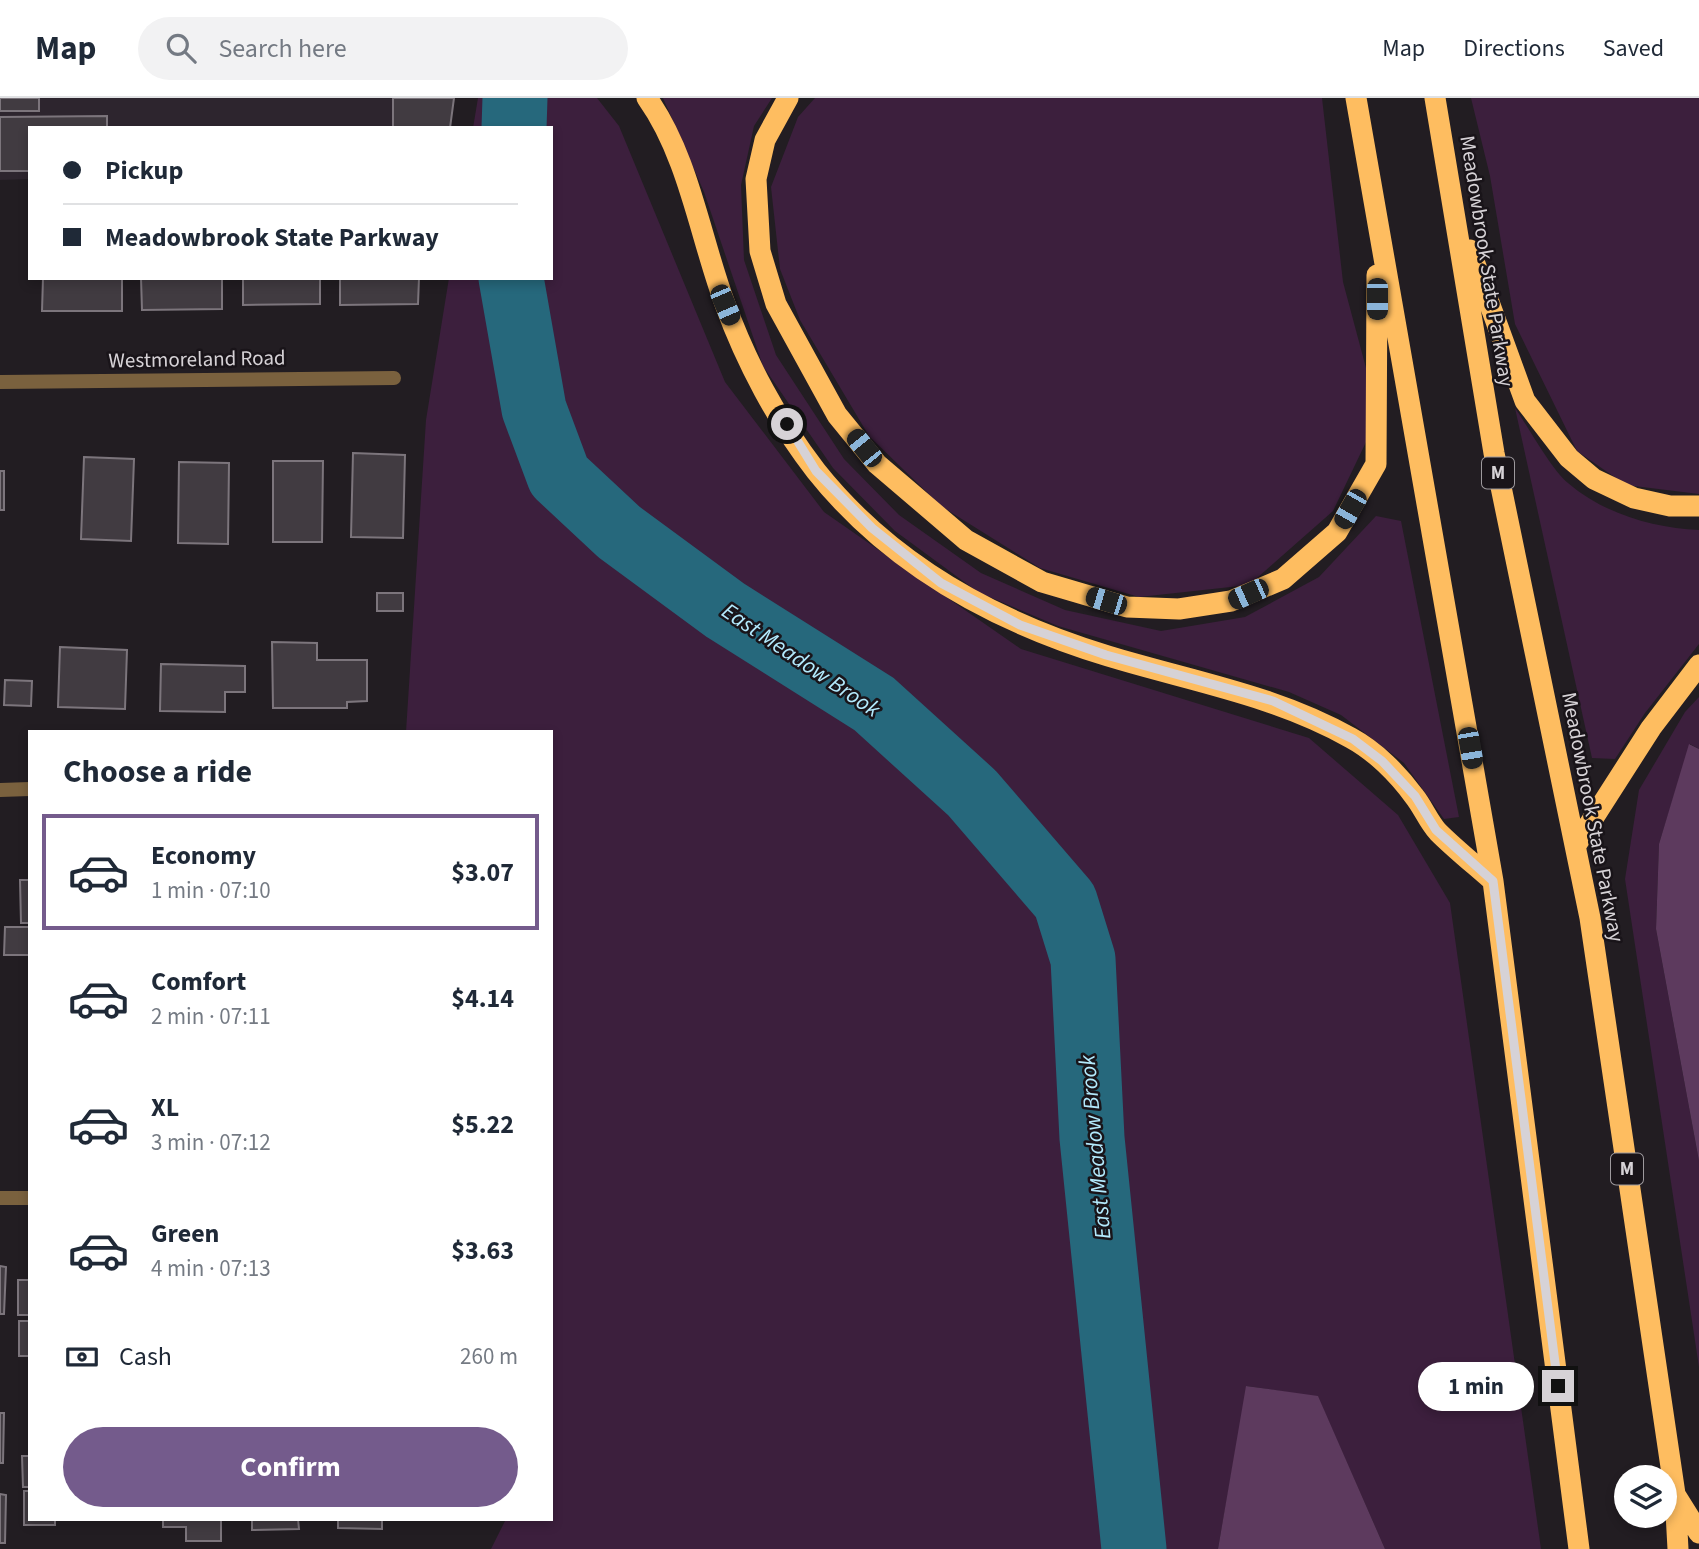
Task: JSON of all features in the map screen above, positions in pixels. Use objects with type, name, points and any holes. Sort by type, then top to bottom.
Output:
[{"type":"highway","points":[[647,98],[658,113],[676,153],[725,305],[757,378],[816,471],[872,528],[941,583],[1020,625],[1106,655],[1273,701],[1353,739],[1382,761],[1415,796],[1436,830],[1493,881]]},
{"type":"highway","points":[[788,98],[765,140],[756,179],[760,251],[776,304],[837,415],[877,464],[966,540],[1042,582],[1127,607],[1179,609],[1231,601],[1283,579],[1337,532],[1377,464],[1377,216]]},
{"type":"highway","points":[[1356,98],[1493,881],[1579,1549]]},
{"type":"highway","name":"Meadowbrook State Parkway","points":[[1434,98],[1494,453],[1576,845],[1671,1465]]},
{"type":"highway","points":[[1452,200],[1525,401],[1569,458],[1594,479],[1634,498],[1670,506],[1699,506]]},
{"type":"highway","points":[[1576,845],[1651,728],[1699,665]]},
{"type":"highway","points":[[1677,1497],[1699,1533]]},
{"type":"highway","name":"Meadowbrook State Parkway","points":[[1677,1528],[1678,1549]]},
{"type":"street","name":"Westmoreland Road","points":[[0,382],[394,378]]},
{"type":"street","points":[[0,790],[28,789]]},
{"type":"street","points":[[0,1198],[28,1198]]},
{"type":"shaded area","points":[[0,98],[453,98],[451,126],[28,126],[28,179],[0,180]]},
{"type":"shaded area","points":[[478,98],[597,98],[619,126],[725,382],[824,512],[1021,649],[1309,738],[1398,815],[1450,903],[1541,1549],[1385,1549],[1318,1397],[1247,1386],[1218,1549],[491,1549],[505,1521],[553,1521],[553,730],[406,730],[426,420],[449,280],[553,280],[553,126],[473,126]]},
{"type":"shaded area","points":[[663,98],[772,98],[754,126],[741,185],[744,260],[776,355],[844,459],[899,515],[981,573],[1065,610],[1161,631],[1245,617],[1319,577],[1376,516],[1401,521],[1459,817],[1444,819],[1404,763],[1341,715],[1289,692],[1058,626],[978,592],[895,531],[833,468],[763,366],[704,192]]},
{"type":"shaded area","points":[[815,98],[1322,98],[1343,282],[1370,383],[1366,442],[1333,511],[1249,585],[1139,597],[1040,568],[941,506],[869,436],[800,320],[780,269],[771,187],[798,117]]},
{"type":"shaded area","points":[[1471,98],[1699,98],[1699,494],[1626,485],[1577,451],[1515,324],[1490,176]]},
{"type":"shaded area","points":[[1515,408],[1561,477],[1582,494],[1630,517],[1665,526],[1699,530],[1699,644],[1645,713],[1615,759],[1592,758]]},
{"type":"shaded area","points":[[1699,697],[1699,749],[1690,744],[1659,844],[1656,929],[1699,1161],[1699,1367],[1625,879],[1639,790],[1685,712]]},
{"type":"shaded area","points":[[1689,744],[1699,749],[1699,1161],[1656,929],[1659,844]]},
{"type":"shaded area","points":[[1246,1386],[1318,1396],[1385,1549],[1218,1549]]},
{"type":"building","points":[[0,98],[39,98],[39,111],[0,111]]},
{"type":"building","points":[[393,98],[454,98],[450,126],[393,126]]},
{"type":"building","points":[[107,116],[107,126],[28,126],[28,171],[0,171],[0,117]]},
{"type":"building","points":[[43,280],[122,280],[122,311],[42,311]]},
{"type":"building","points":[[141,280],[222,280],[222,309],[142,310]]},
{"type":"building","points":[[243,280],[320,280],[320,304],[243,305]]},
{"type":"building","points":[[340,280],[419,280],[418,304],[340,305]]},
{"type":"building","points":[[353,453],[405,455],[403,538],[351,537]]},
{"type":"building","points":[[84,457],[134,459],[131,541],[81,539]]},
{"type":"building","points":[[273,461],[323,461],[322,542],[273,542]]},
{"type":"building","points":[[179,462],[229,463],[228,544],[178,543]]},
{"type":"building","points":[[0,471],[4,471],[4,510],[0,510]]},
{"type":"building","points":[[377,593],[403,593],[403,611],[377,611]]},
{"type":"building","points":[[272,642],[317,643],[317,660],[367,660],[367,701],[347,702],[347,708],[273,708]]},
{"type":"building","points":[[60,647],[127,650],[125,709],[58,707]]},
{"type":"building","points":[[161,664],[245,666],[245,692],[225,692],[225,712],[160,711]]},
{"type":"building","points":[[5,680],[32,681],[31,706],[4,705]]},
{"type":"building","points":[[20,880],[28,880],[28,923],[21,923]]},
{"type":"building","points":[[5,927],[28,927],[28,955],[4,955]]},
{"type":"building","points":[[0,1266],[6,1267],[4,1314],[0,1314]]},
{"type":"building","points":[[18,1280],[28,1280],[28,1315],[18,1315]]},
{"type":"building","points":[[19,1321],[28,1321],[28,1356],[19,1356]]},
{"type":"building","points":[[0,1413],[4,1413],[3,1463],[0,1463]]},
{"type":"building","points":[[22,1456],[28,1456],[28,1487],[23,1487]]},
{"type":"building","points":[[24,1491],[28,1491],[28,1521],[55,1521],[55,1525],[24,1525]]},
{"type":"building","points":[[0,1494],[6,1495],[5,1543],[0,1543]]},
{"type":"building","points":[[163,1521],[221,1521],[221,1541],[186,1541],[186,1527],[163,1527]]},
{"type":"building","points":[[252,1521],[298,1521],[299,1529],[252,1530]]},
{"type":"building","points":[[338,1521],[382,1521],[382,1529],[338,1528]]},
{"type":"waterway","name":"East Meadow Brook","points":[[514,126],[515,98]]},
{"type":"waterway","name":"East Meadow Brook","points":[[511,280],[534,409],[559,476],[619,532],[725,610],[874,704],[972,793],[1065,901],[1083,959],[1092,1138],[1134,1549]]},
{"type":"route","points":[[787,424],[816,471],[872,528],[941,583],[1020,625],[1106,655],[1273,701],[1353,739],[1382,761],[1415,796],[1436,830],[1493,881],[1558,1386]]}]
